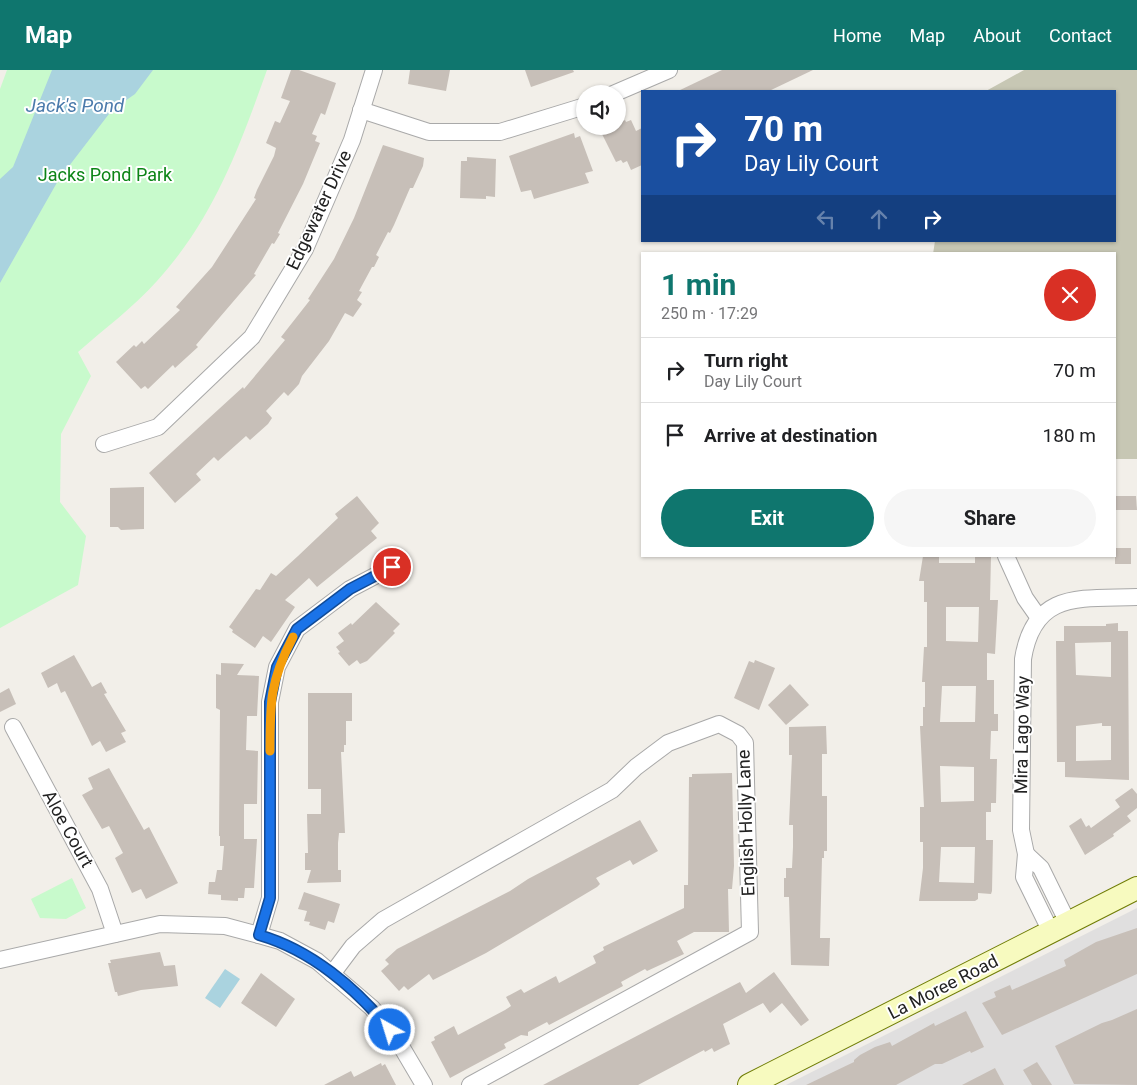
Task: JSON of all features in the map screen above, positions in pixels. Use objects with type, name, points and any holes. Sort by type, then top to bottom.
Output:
[{"type":"street","name":"Edgewater Drive","points":[[104,444],[158,427],[252,337],[305,249],[352,140],[374,70]]},
{"type":"street","points":[[626,88],[669,70]]},
{"type":"street","points":[[361,110],[429,132],[500,132],[576,109]]},
{"type":"street","points":[[1006,557],[1025,598],[1039,618]]},
{"type":"street","points":[[259,935],[270,898],[270,702],[277,667],[297,629],[350,589],[392,567]]},
{"type":"street","name":"Mira Lago Way","points":[[1060,927],[1040,868],[1026,854],[1021,830],[1023,659],[1026,638],[1039,618],[1054,606],[1077,599],[1137,597]]},
{"type":"street","name":"English Holly Lane","points":[[332,974],[353,946],[383,920],[612,790],[636,767],[668,743],[720,724],[738,734],[744,743],[750,932],[470,1085]]},
{"type":"street","name":"Aloe Court","points":[[12,727],[100,889],[115,934]]},
{"type":"street","name":"La Moree Road","points":[[749,1085],[1137,888]]},
{"type":"street","points":[[0,960],[160,924],[225,926],[280,941],[317,962],[372,1008],[398,1041],[424,1085]]},
{"type":"shaded area","points":[[1024,70],[1137,70],[1137,459],[1116,459],[1116,252],[933,252],[935,242],[1116,242],[1116,90],[988,90]]},
{"type":"shaded area","points":[[1137,908],[1137,1085],[786,1085]]},
{"type":"green space","name":"Jacks Pond Park","points":[[7,70],[267,70],[223,181],[194,232],[177,257],[148,291],[78,352],[91,376],[61,434],[60,502],[86,536],[78,585],[0,628],[0,89]]},
{"type":"green space","points":[[72,878],[86,908],[66,919],[40,918],[31,899]]},
{"type":"water","name":"Jack's Pond","points":[[52,70],[153,70],[135,94],[112,110],[59,179],[0,283],[0,179],[13,167]]},
{"type":"water","points":[[225,969],[240,979],[220,1008],[205,998]]},
{"type":"building","points":[[291,70],[299,70],[336,83],[325,115],[321,113],[312,134],[317,136],[315,141],[320,143],[303,184],[278,233],[280,234],[274,244],[272,243],[254,274],[256,275],[196,345],[198,347],[175,368],[173,365],[148,389],[145,386],[141,389],[116,362],[134,345],[136,347],[142,341],[144,344],[180,310],[176,307],[212,267],[256,199],[254,198],[257,190],[276,148],[266,143],[275,121],[280,123],[290,101],[281,98]]},
{"type":"building","points":[[410,70],[450,70],[446,91],[408,84]]},
{"type":"building","points":[[525,70],[573,70],[574,72],[531,87]]},
{"type":"building","points":[[722,70],[813,70],[771,90],[680,90]]},
{"type":"building","points":[[631,120],[636,131],[641,128],[641,165],[631,170],[627,161],[623,163],[621,160],[616,162],[602,135],[626,135],[626,122]]},
{"type":"building","points":[[574,133],[575,138],[580,136],[593,171],[585,173],[589,183],[534,199],[531,190],[521,192],[509,156]]},
{"type":"building","points":[[383,145],[424,158],[423,166],[413,188],[410,188],[390,233],[388,232],[376,255],[379,257],[374,267],[372,267],[359,291],[362,292],[357,300],[362,304],[353,317],[345,313],[329,341],[302,376],[299,384],[288,396],[284,392],[266,411],[272,418],[268,424],[250,440],[246,436],[218,461],[214,457],[196,474],[201,480],[175,503],[149,473],[243,387],[244,389],[285,340],[281,337],[310,300],[308,299],[334,259],[354,218]]},
{"type":"building","points":[[467,157],[496,159],[495,197],[486,196],[486,199],[460,198],[461,161],[467,161]]},
{"type":"building","points":[[144,487],[144,529],[121,530],[118,527],[110,527],[110,488]]},
{"type":"building","points":[[357,496],[379,523],[371,531],[377,538],[317,587],[309,578],[285,600],[295,607],[271,642],[263,636],[255,648],[232,632],[233,630],[229,627],[256,589],[260,590],[271,573],[276,576],[298,556],[338,518],[335,514]]},
{"type":"building","points":[[1116,496],[1136,496],[1137,510],[1116,510]]},
{"type":"building","points":[[1116,548],[1131,548],[1131,564],[1115,564]]},
{"type":"building","points":[[923,557],[939,557],[939,563],[975,563],[975,557],[991,557],[990,600],[998,600],[995,654],[987,653],[987,680],[994,680],[994,714],[998,714],[998,731],[991,731],[990,759],[997,759],[996,803],[991,803],[991,812],[986,812],[986,840],[993,840],[992,891],[991,894],[978,893],[978,899],[975,901],[919,901],[923,868],[923,842],[920,842],[920,807],[924,807],[920,726],[923,726],[923,707],[925,707],[925,682],[922,682],[924,647],[927,647],[927,602],[924,602],[924,581],[919,581]],"holes":[[[946,607],[979,607],[978,642],[946,641]],[[942,686],[976,686],[975,722],[940,722]],[[940,766],[974,767],[974,801],[941,802]],[[941,847],[975,847],[974,883],[939,882]]]},
{"type":"building","points":[[376,602],[400,624],[393,631],[395,633],[367,661],[360,664],[357,660],[349,666],[338,653],[340,652],[336,647],[344,641],[338,633],[351,623],[352,625]]},
{"type":"building","points":[[1118,623],[1118,631],[1128,631],[1129,780],[1065,777],[1065,762],[1057,762],[1056,641],[1064,641],[1064,626],[1106,626],[1106,624]],"holes":[[[1111,642],[1111,677],[1076,675],[1075,643]],[[1102,723],[1102,726],[1111,726],[1111,760],[1076,761],[1076,726]]]},
{"type":"building","points":[[74,655],[92,687],[101,682],[107,693],[104,694],[126,731],[121,733],[126,742],[106,752],[100,741],[92,746],[65,691],[61,693],[57,683],[48,688],[41,673]]},
{"type":"building","points":[[755,660],[775,668],[759,710],[734,698],[749,661],[754,663]]},
{"type":"building","points":[[221,663],[244,664],[237,675],[259,676],[257,716],[247,716],[246,750],[258,751],[257,804],[244,804],[244,839],[257,839],[254,888],[245,888],[244,898],[238,898],[238,901],[221,900],[221,895],[208,894],[209,882],[215,882],[217,870],[222,870],[224,846],[220,846],[219,836],[220,710],[216,708],[216,674],[221,675]]},
{"type":"building","points":[[790,684],[809,705],[786,725],[768,705]]},
{"type":"building","points":[[9,688],[16,704],[0,712],[0,693]]},
{"type":"building","points":[[308,693],[352,693],[352,721],[346,721],[346,745],[344,745],[344,752],[341,752],[345,833],[339,833],[338,843],[338,870],[341,870],[341,882],[307,883],[311,870],[305,870],[305,853],[308,853],[307,814],[321,814],[321,789],[308,789]]},
{"type":"building","points":[[826,726],[827,754],[822,754],[822,796],[827,796],[827,851],[824,851],[824,858],[822,858],[820,938],[830,938],[829,966],[791,965],[789,897],[784,897],[784,878],[786,878],[786,868],[792,868],[793,847],[793,825],[789,825],[792,755],[789,755],[789,727]]},
{"type":"building","points":[[109,768],[144,830],[149,827],[178,883],[146,899],[141,889],[132,893],[115,858],[123,853],[109,826],[102,829],[82,795],[93,789],[88,778]]},
{"type":"building","points":[[732,773],[734,866],[732,889],[728,889],[729,932],[694,932],[677,941],[684,954],[647,971],[645,969],[621,982],[623,986],[549,1025],[547,1022],[528,1032],[528,1036],[521,1035],[504,1044],[506,1048],[450,1078],[431,1042],[435,1040],[434,1037],[454,1026],[458,1035],[505,1010],[511,1006],[506,997],[521,989],[524,993],[556,976],[559,983],[596,963],[593,956],[604,950],[603,947],[684,908],[684,885],[688,885],[689,777],[692,777],[692,774]]},
{"type":"building","points":[[1132,788],[1137,794],[1137,808],[1127,816],[1131,821],[1113,834],[1114,836],[1085,855],[1069,826],[1081,818],[1086,827],[1089,825],[1091,828],[1120,807],[1115,800]]},
{"type":"building","points":[[640,820],[658,851],[633,865],[630,860],[596,878],[600,884],[597,887],[486,953],[433,980],[429,974],[408,990],[404,986],[399,991],[381,971],[389,964],[385,960],[397,949],[510,891],[528,879]]},
{"type":"building","points":[[304,892],[340,904],[334,923],[328,921],[325,930],[309,925],[310,922],[304,921],[307,911],[298,909]]},
{"type":"building","points":[[1137,928],[1137,974],[1002,1035],[982,1003],[996,997],[994,992],[1010,985],[1012,990],[1066,966],[1064,960],[1096,942]]},
{"type":"building","points":[[160,952],[164,966],[175,965],[178,986],[141,990],[118,996],[117,992],[115,992],[108,963],[111,963],[110,960]]},
{"type":"building","points":[[774,972],[809,1020],[801,1026],[782,1003],[770,1013],[763,1003],[723,1024],[730,1044],[714,1052],[712,1048],[705,1052],[704,1050],[638,1085],[543,1085],[740,982],[746,993]]},
{"type":"building","points":[[261,973],[295,999],[276,1027],[241,1003]]},
{"type":"building","points":[[1137,1009],[1137,1085],[1074,1084],[1055,1046],[1102,1023]]},
{"type":"building","points":[[966,1011],[984,1047],[971,1053],[970,1051],[942,1064],[935,1064],[896,1085],[806,1085],[854,1062],[860,1055],[875,1047],[890,1042],[892,1046],[934,1023],[935,1026]]},
{"type":"building","points":[[1037,1062],[1052,1085],[1032,1085],[1023,1070]]},
{"type":"building","points":[[381,1063],[382,1066],[385,1064],[396,1085],[324,1085],[351,1071],[354,1077]]},
{"type":"building","points":[[995,1068],[1004,1085],[962,1085]]},
{"type":"slow traffic","points":[[270,751],[270,702],[277,667],[293,637]]},
{"type":"route","points":[[390,1030],[372,1008],[317,962],[280,941],[259,935],[270,898],[270,702],[277,667],[297,629],[350,589],[392,567]]}]
